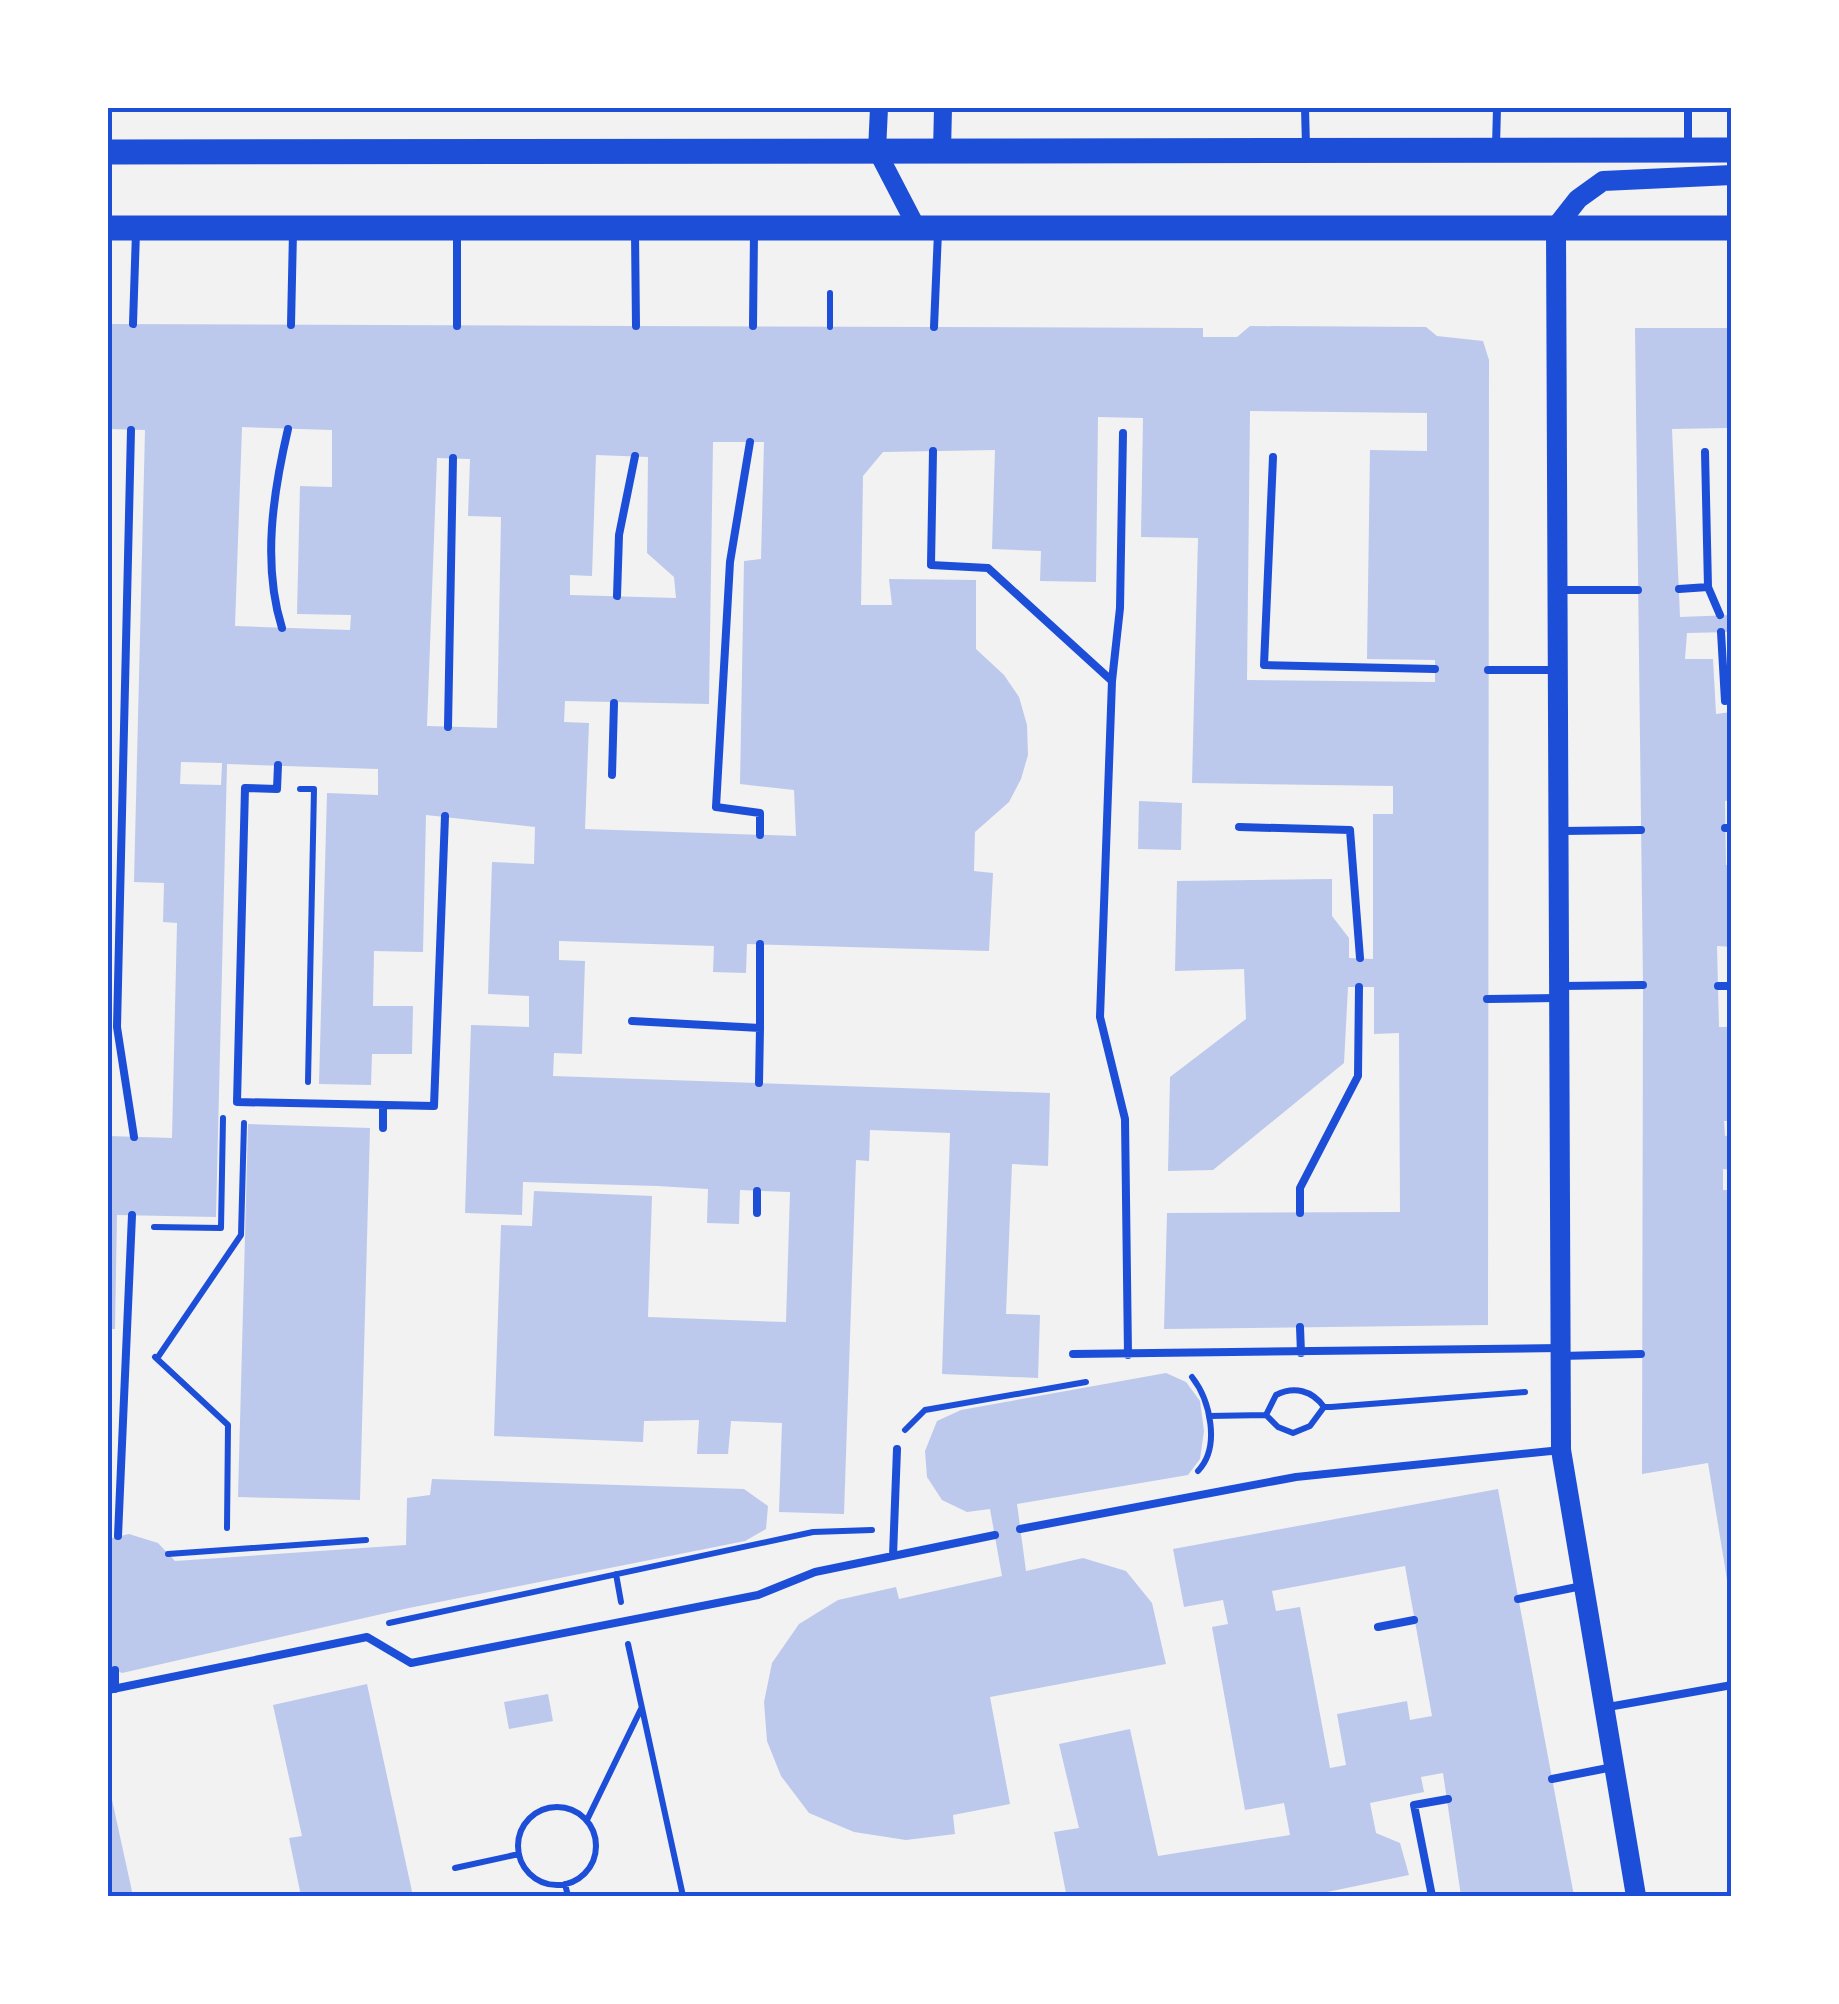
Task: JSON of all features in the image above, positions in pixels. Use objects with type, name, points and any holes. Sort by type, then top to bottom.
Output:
[{"type":"main road","points":[[108,152],[1732,150]]},
{"type":"main road","points":[[1636,1896],[1561,1450],[1556,228],[1578,198],[1603,181],[1732,175]]},
{"type":"main road","points":[[108,228],[1732,228]]},
{"type":"street","points":[[879,108],[876,151],[927,228]]},
{"type":"street","points":[[942,151],[943,108]]},
{"type":"lane","points":[[1305,108],[1306,151]]},
{"type":"lane","points":[[1496,108],[1496,150]]},
{"type":"lane","points":[[1688,108],[1688,150]]},
{"type":"lane","points":[[133,324],[136,228]]},
{"type":"lane","points":[[291,325],[294,228]]},
{"type":"lane","points":[[457,326],[458,228]]},
{"type":"lane","points":[[636,228],[636,326]]},
{"type":"lane","points":[[753,326],[754,228]]},
{"type":"lane","points":[[927,228],[934,327]]},
{"type":"lane","points":[[282,628],[270,592],[276,482],[288,429]]},
{"type":"lane","points":[[131,430],[117,1027],[134,1137]]},
{"type":"lane","points":[[1122,432],[1120,608],[1112,681],[1100,1016],[1125,1119],[1128,1355]]},
{"type":"lane","points":[[750,442],[730,562],[716,807],[760,813],[760,835]]},
{"type":"lane","points":[[932,451],[931,565],[988,568],[1112,681]]},
{"type":"lane","points":[[1705,452],[1708,587],[1720,616]]},
{"type":"lane","points":[[617,596],[619,535],[635,456]]},
{"type":"lane","points":[[1274,457],[1264,665],[1435,670]]},
{"type":"lane","points":[[448,727],[454,458]]},
{"type":"lane","points":[[1679,589],[1708,587]]},
{"type":"lane","points":[[1557,590],[1638,590]]},
{"type":"lane","points":[[1721,632],[1724,702]]},
{"type":"lane","points":[[1488,670],[1557,670]]},
{"type":"lane","points":[[612,775],[614,702]]},
{"type":"lane","points":[[278,765],[277,789],[244,788],[237,1102],[434,1106],[444,816]]},
{"type":"lane","points":[[1239,827],[1350,830],[1360,958]]},
{"type":"lane","points":[[1557,831],[1641,830]]},
{"type":"lane","points":[[759,1083],[760,944]]},
{"type":"lane","points":[[1487,999],[1643,985]]},
{"type":"lane","points":[[1718,986],[1732,986]]},
{"type":"lane","points":[[1300,1212],[1300,1188],[1358,1076],[1359,987]]},
{"type":"lane","points":[[1359,1000],[1374,1000]]},
{"type":"lane","points":[[632,1022],[760,1028]]},
{"type":"lane","points":[[383,1105],[383,1128]]},
{"type":"lane","points":[[757,1190],[757,1213]]},
{"type":"lane","points":[[118,1536],[122,1382],[129,1357],[132,1215]]},
{"type":"lane","points":[[1300,1328],[1301,1353]]},
{"type":"lane","points":[[1073,1354],[1641,1354]]},
{"type":"lane","points":[[893,1556],[896,1449]]},
{"type":"lane","points":[[1020,1529],[1296,1476],[1561,1450]]},
{"type":"lane","points":[[115,1670],[111,1690],[367,1637],[411,1663],[758,1595],[815,1572],[995,1535]]},
{"type":"lane","points":[[1518,1599],[1582,1586]]},
{"type":"lane","points":[[1378,1627],[1414,1620]]},
{"type":"lane","points":[[1603,1708],[1732,1684]]},
{"type":"lane","points":[[1552,1778],[1614,1767]]},
{"type":"lane","points":[[1432,1896],[1414,1805],[1448,1799]]},
{"type":"path","points":[[830,293],[830,327]]},
{"type":"path","points":[[277,789],[314,789],[307,1104]]},
{"type":"path","points":[[132,1227],[221,1228],[224,1102],[237,1102]]},
{"type":"path","points":[[226,1528],[228,1425],[158,1357],[241,1235],[244,1127]]},
{"type":"path","points":[[1164,1354],[1186,1371],[1206,1396],[1209,1416],[1204,1466],[1194,1475]]},
{"type":"path","points":[[896,1449],[906,1428],[925,1410],[1104,1378],[1128,1355]]},
{"type":"path","points":[[1266,1415],[1276,1395],[1292,1390],[1311,1394],[1324,1406],[1524,1392]]},
{"type":"path","points":[[1209,1416],[1266,1415],[1278,1427],[1293,1433],[1310,1426],[1324,1406]]},
{"type":"path","points":[[386,1624],[812,1532],[892,1530]]},
{"type":"path","points":[[168,1554],[366,1540]]},
{"type":"path","points":[[616,1574],[683,1896]]},
{"type":"path","points":[[587,1820],[642,1708]]},
{"type":"path","points":[[563,1807],[587,1820],[594,1833],[596,1854],[584,1874],[565,1884],[538,1880],[519,1854],[522,1830],[538,1812],[563,1807]]},
{"type":"path","points":[[455,1868],[519,1854]]},
{"type":"path","points":[[565,1884],[568,1896]]},
{"type":"building","points":[[108,324],[1203,328],[1203,337],[1237,337],[1250,326],[1426,327],[1437,336],[1483,341],[1489,360],[1488,1325],[1164,1329],[1167,1213],[1400,1212],[1399,1033],[1374,1034],[1374,987],[1348,987],[1344,1063],[1213,1170],[1168,1171],[1170,1077],[1246,1019],[1244,969],[1175,971],[1177,881],[1332,879],[1332,916],[1349,938],[1349,958],[1373,959],[1373,814],[1393,814],[1393,786],[1192,783],[1198,538],[1141,537],[1143,418],[1098,417],[1096,582],[1040,581],[1041,551],[992,549],[995,450],[883,452],[863,476],[861,605],[892,605],[889,579],[976,580],[976,649],[1004,675],[1019,697],[1027,725],[1028,755],[1021,779],[1009,802],[975,832],[974,871],[993,873],[989,951],[747,944],[746,973],[713,972],[714,946],[559,941],[559,960],[585,961],[582,1054],[554,1053],[553,1076],[1050,1093],[1048,1166],[1012,1164],[1006,1314],[1040,1315],[1038,1378],[942,1374],[950,1133],[870,1130],[869,1161],[856,1160],[844,1514],[779,1512],[782,1423],[731,1421],[728,1454],[697,1454],[699,1420],[644,1421],[643,1442],[494,1436],[501,1225],[532,1226],[534,1191],[652,1196],[648,1317],[786,1322],[790,1192],[740,1190],[739,1224],[707,1223],[708,1189],[657,1186],[523,1182],[522,1215],[465,1213],[471,1025],[529,1027],[529,996],[488,994],[492,862],[534,864],[535,827],[426,815],[423,952],[374,951],[373,1006],[413,1006],[412,1054],[372,1054],[371,1085],[319,1084],[327,793],[378,795],[378,769],[227,764],[216,1217],[117,1215],[115,1329],[108,1329],[108,1136],[172,1138],[177,923],[163,922],[164,883],[134,882],[145,430],[108,429]],"holes":[[[1250,411],[1427,413],[1427,451],[1370,450],[1367,659],[1435,660],[1435,682],[1247,680]],[[242,427],[332,430],[332,487],[300,486],[297,614],[351,615],[350,630],[235,626]],[[713,442],[764,442],[761,559],[744,561],[740,784],[794,790],[796,836],[585,829],[589,723],[564,722],[565,701],[709,704]],[[596,455],[648,457],[647,553],[674,577],[676,598],[570,595],[570,575],[592,576]],[[437,458],[470,459],[468,516],[501,517],[497,728],[427,726]],[[181,762],[222,763],[221,785],[180,784]]]},
{"type":"building","points":[[1635,328],[1732,328],[1732,475],[1727,428],[1672,429],[1680,617],[1732,615],[1732,632],[1687,633],[1685,659],[1713,659],[1716,714],[1732,712],[1732,800],[1725,801],[1726,865],[1732,865],[1732,947],[1717,946],[1719,1027],[1732,1027],[1732,1121],[1724,1121],[1725,1136],[1732,1135],[1732,1170],[1723,1169],[1723,1190],[1732,1190],[1729,1592],[1708,1463],[1642,1474],[1643,985]]},
{"type":"building","points":[[1139,801],[1182,803],[1181,850],[1138,849]]},
{"type":"building","points":[[248,1124],[370,1128],[360,1500],[238,1497]]},
{"type":"building","points":[[1166,1373],[1186,1382],[1200,1401],[1204,1431],[1200,1459],[1188,1475],[1017,1504],[1026,1571],[1083,1558],[1126,1571],[1152,1603],[1166,1664],[990,1697],[1010,1804],[953,1815],[955,1834],[906,1840],[854,1832],[809,1813],[781,1776],[767,1741],[764,1702],[772,1663],[799,1624],[838,1600],[896,1587],[899,1599],[1002,1576],[990,1509],[967,1512],[942,1500],[927,1477],[925,1451],[937,1421],[961,1410]]},
{"type":"building","points":[[432,1479],[744,1489],[768,1506],[766,1529],[745,1541],[404,1609],[122,1673],[108,1667],[108,1539],[129,1534],[158,1543],[175,1561],[406,1545],[407,1498],[430,1495]]},
{"type":"building","points":[[1498,1489],[1574,1896],[1461,1896],[1443,1773],[1421,1777],[1424,1792],[1370,1803],[1376,1833],[1400,1843],[1409,1875],[1308,1896],[1056,1896],[1066,1893],[1054,1832],[1079,1828],[1059,1744],[1130,1729],[1158,1856],[1290,1835],[1284,1803],[1245,1810],[1212,1627],[1228,1624],[1223,1600],[1184,1607],[1173,1549]],"holes":[[[1405,1566],[1432,1716],[1410,1720],[1407,1701],[1337,1714],[1346,1765],[1330,1768],[1300,1607],[1276,1611],[1272,1591]]]},
{"type":"building","points":[[367,1684],[413,1896],[301,1896],[289,1838],[302,1836],[273,1705]]},
{"type":"building","points":[[548,1694],[553,1721],[509,1729],[504,1702]]},
{"type":"building","points":[[109,1786],[133,1896],[108,1896]]}]
